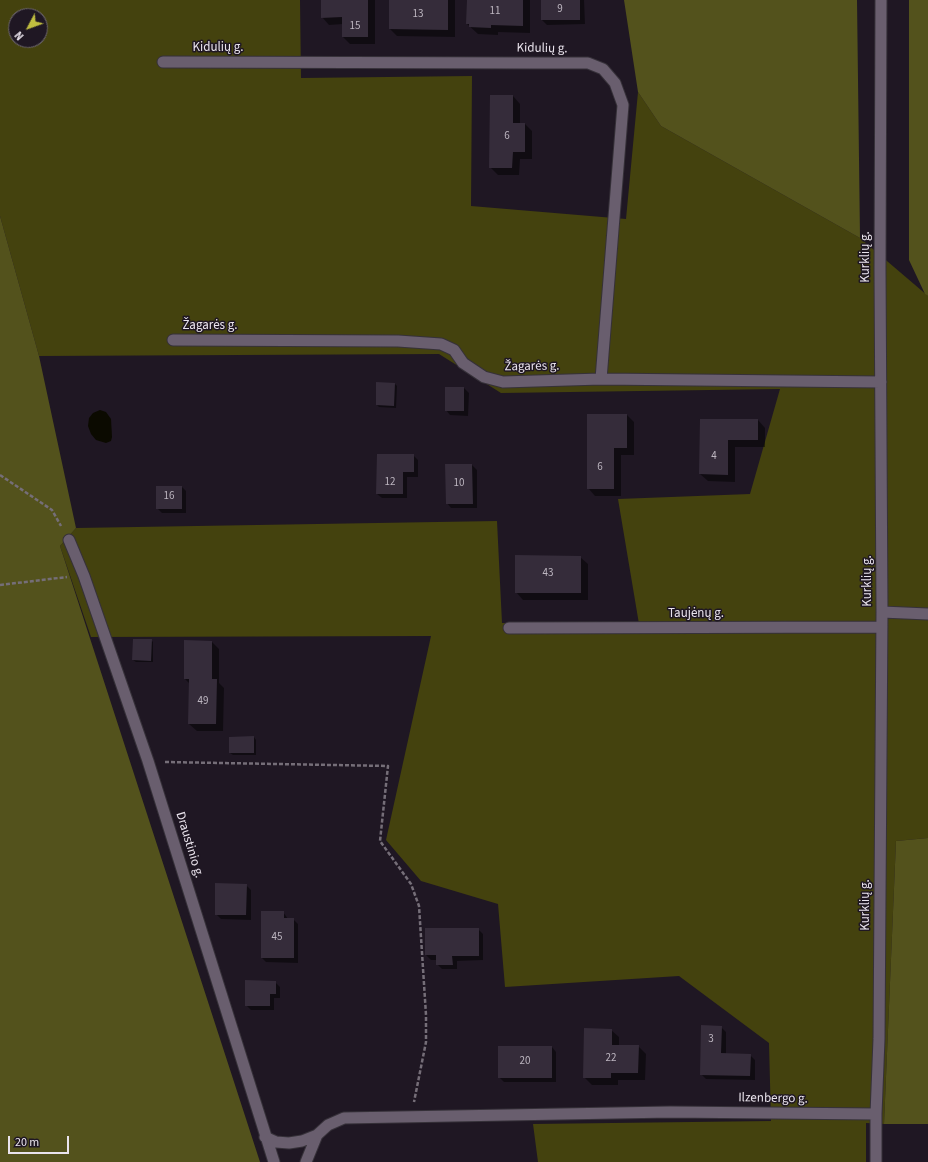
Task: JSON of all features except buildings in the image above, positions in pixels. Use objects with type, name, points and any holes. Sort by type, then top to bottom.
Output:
[{"type":"street","name":"Kurklių g.","points":[[876,1162],[879,1039],[882,628],[881,0]]},
{"type":"street","name":"Kidulių g.","points":[[163,62],[550,63],[588,64],[603,69],[615,83],[623,105],[601,378]]},
{"type":"street","name":"Žagarės g.","points":[[173,340],[398,341],[442,344],[454,350],[463,363],[484,377],[503,382],[601,378],[881,382]]},
{"type":"street","name":"Draustinio g.","points":[[69,540],[84,576],[148,761],[264,1137],[274,1162]]},
{"type":"street","points":[[882,612],[928,614]]},
{"type":"street","name":"Taujėnų g.","points":[[510,628],[882,628]]},
{"type":"street","name":"Ilzenbergo g.","points":[[317,1135],[328,1125],[344,1118],[670,1112],[876,1114]]},
{"type":"street","points":[[264,1137],[276,1142],[289,1143],[302,1141],[317,1135]]},
{"type":"street","points":[[306,1162],[317,1135]]},
{"type":"path","points":[[0,475],[52,510],[69,540]]},
{"type":"path","points":[[0,585],[84,576]]},
{"type":"path","points":[[148,761],[388,766],[380,841],[411,884],[419,906],[426,1015],[426,1042],[411,1116]]},
{"type":"shaded area","points":[[0,0],[300,0],[301,78],[472,76],[471,206],[626,219],[638,92],[661,126],[860,238],[928,296],[928,838],[896,841],[884,1124],[866,1123],[866,1162],[538,1162],[533,1124],[771,1121],[769,1043],[679,976],[505,987],[498,904],[421,881],[386,840],[431,636],[91,637],[60,546],[76,528],[497,521],[502,623],[639,624],[618,499],[750,494],[780,389],[501,393],[439,354],[39,356],[0,216]]},
{"type":"shaded area","points":[[624,0],[857,0],[860,238],[661,126],[638,92]]},
{"type":"shaded area","points":[[909,0],[928,0],[928,296],[925,294],[909,260]]},
{"type":"shaded area","points":[[0,216],[39,356],[76,528],[60,546],[260,1162],[0,1162]]},
{"type":"shaded area","points":[[100,410],[106,412],[111,419],[112,437],[111,441],[106,443],[96,440],[91,434],[88,426],[89,418],[93,413]]},
{"type":"shaded area","points":[[928,838],[928,1124],[884,1124],[896,841]]}]
